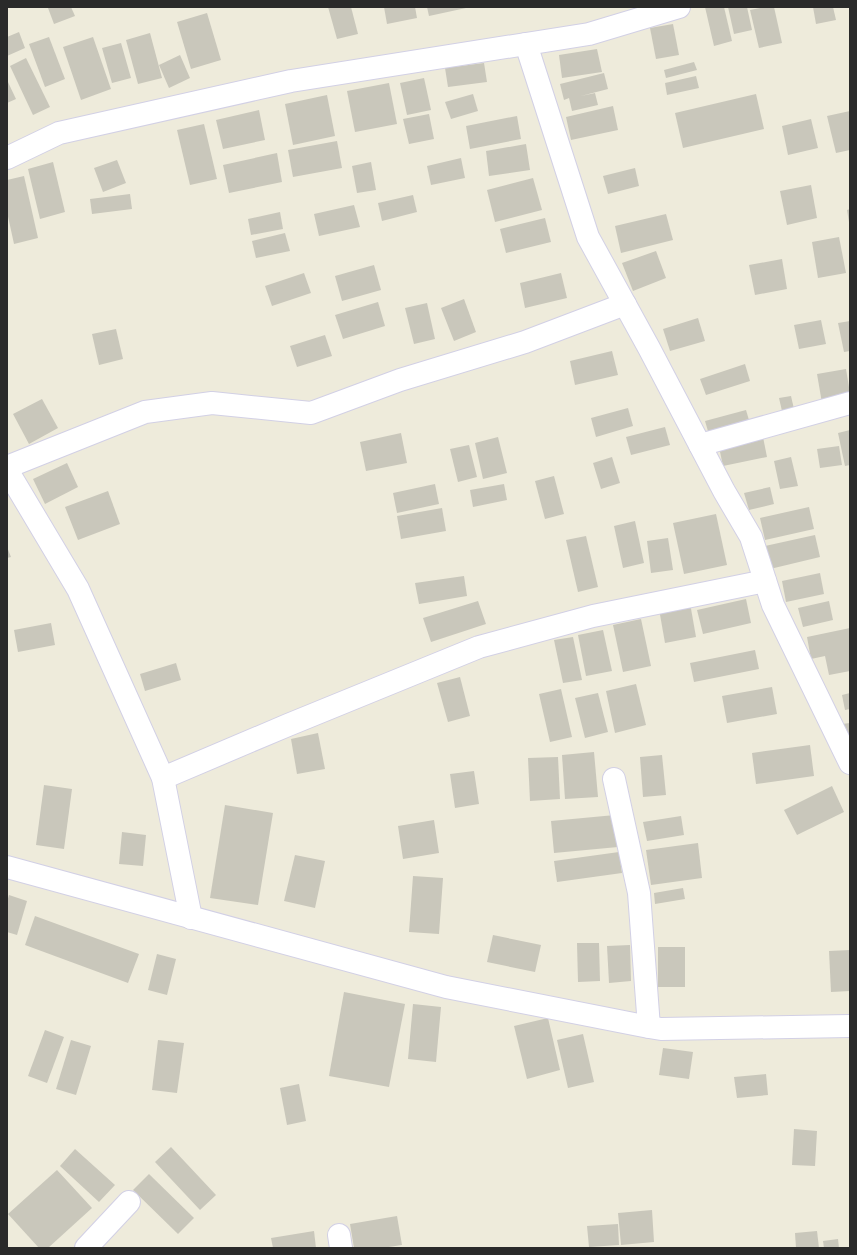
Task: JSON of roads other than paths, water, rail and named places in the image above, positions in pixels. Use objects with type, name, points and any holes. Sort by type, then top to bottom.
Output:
[{"type":"street","points":[[7,158],[59,133],[291,81],[589,34],[679,7]]},
{"type":"street","points":[[526,44],[588,237],[724,491],[751,537],[773,605],[850,763]]},
{"type":"street","points":[[191,918],[163,778],[78,589],[7,468],[146,412],[212,403],[311,413],[400,380],[525,342],[625,304]]},
{"type":"street","points":[[700,445],[850,403]]},
{"type":"street","points":[[163,778],[479,647],[593,616],[765,581]]},
{"type":"street","points":[[614,779],[639,893],[649,1027]]},
{"type":"street","points":[[7,867],[446,987],[649,1027],[661,1029],[850,1026]]},
{"type":"street","points":[[86,1248],[129,1202]]}]
